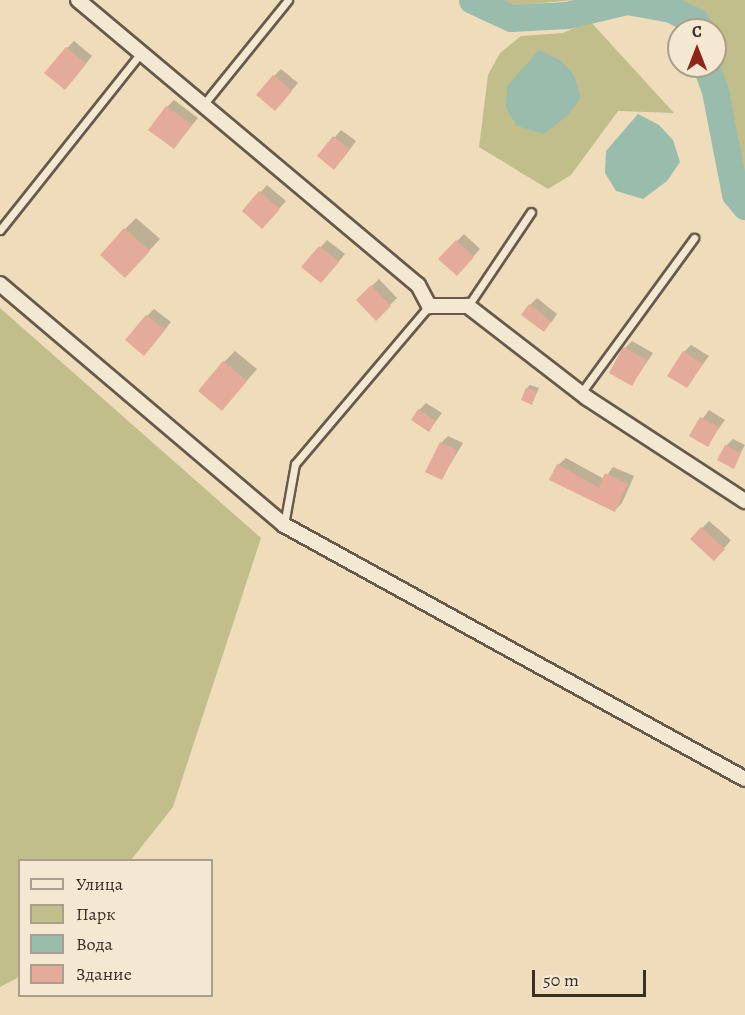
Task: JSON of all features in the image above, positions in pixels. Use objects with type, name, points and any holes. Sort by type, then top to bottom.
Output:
[{"type":"street","points":[[78,0],[418,285],[429,306],[468,306],[581,393],[744,497]]},
{"type":"street","points":[[0,284],[284,525],[745,779]]},
{"type":"lane","points":[[203,105],[288,0]]},
{"type":"lane","points":[[0,230],[141,53]]},
{"type":"lane","points":[[468,306],[531,212]]},
{"type":"lane","points":[[581,393],[694,238]]},
{"type":"lane","points":[[284,525],[295,464],[429,306]]},
{"type":"green space","points":[[496,0],[574,0],[512,6]]},
{"type":"green space","points":[[681,0],[745,0],[745,177],[743,170],[732,177],[730,167],[741,160],[723,78],[727,78],[727,18],[707,18],[703,12]]},
{"type":"green space","points":[[590,21],[674,113],[618,111],[571,175],[548,189],[479,147],[488,75],[500,53],[521,36],[563,33]]},
{"type":"green space","points":[[0,308],[261,538],[173,807],[132,859],[18,859],[18,978],[0,987]]},
{"type":"water","points":[[539,50],[560,60],[574,75],[581,98],[567,116],[544,134],[517,126],[506,108],[507,86]]},
{"type":"water","points":[[638,114],[659,125],[673,140],[680,162],[667,181],[643,199],[616,191],[605,173],[606,151]]},
{"type":"building","points":[[66,47],[86,64],[65,90],[44,73]]},
{"type":"building","points":[[273,75],[292,91],[275,111],[256,95]]},
{"type":"building","points":[[166,106],[192,125],[174,149],[148,130]]},
{"type":"building","points":[[333,136],[350,149],[334,170],[317,156]]},
{"type":"building","points":[[259,191],[280,209],[262,229],[242,211]]},
{"type":"building","points":[[124,228],[150,251],[125,278],[100,255]]},
{"type":"building","points":[[456,240],[474,257],[457,276],[438,259]]},
{"type":"building","points":[[319,246],[339,262],[321,283],[301,267]]},
{"type":"building","points":[[371,285],[391,306],[376,321],[356,300]]},
{"type":"building","points":[[529,304],[551,322],[544,332],[521,315]]},
{"type":"building","points":[[146,315],[165,330],[144,356],[125,340]]},
{"type":"building","points":[[623,347],[647,360],[632,386],[609,373]]},
{"type":"building","points":[[683,351],[703,364],[687,388],[667,376]]},
{"type":"building","points":[[223,361],[247,381],[222,411],[198,391]]},
{"type":"building","points":[[526,388],[537,391],[532,405],[521,400]]},
{"type":"building","points":[[418,409],[436,421],[429,432],[411,420]]},
{"type":"building","points":[[700,417],[719,427],[708,447],[689,436]]},
{"type":"building","points":[[440,442],[457,450],[442,480],[425,472]]},
{"type":"building","points":[[725,445],[741,453],[734,469],[717,460]]},
{"type":"building","points":[[557,464],[598,487],[605,473],[628,484],[615,512],[549,480]]},
{"type":"building","points":[[701,527],[725,549],[714,561],[690,539]]},
{"type":"waterway","points":[[472,0],[511,18],[567,15],[627,1],[671,9],[689,18]]},
{"type":"waterway","points":[[710,78],[715,91],[735,194],[745,206]]}]
